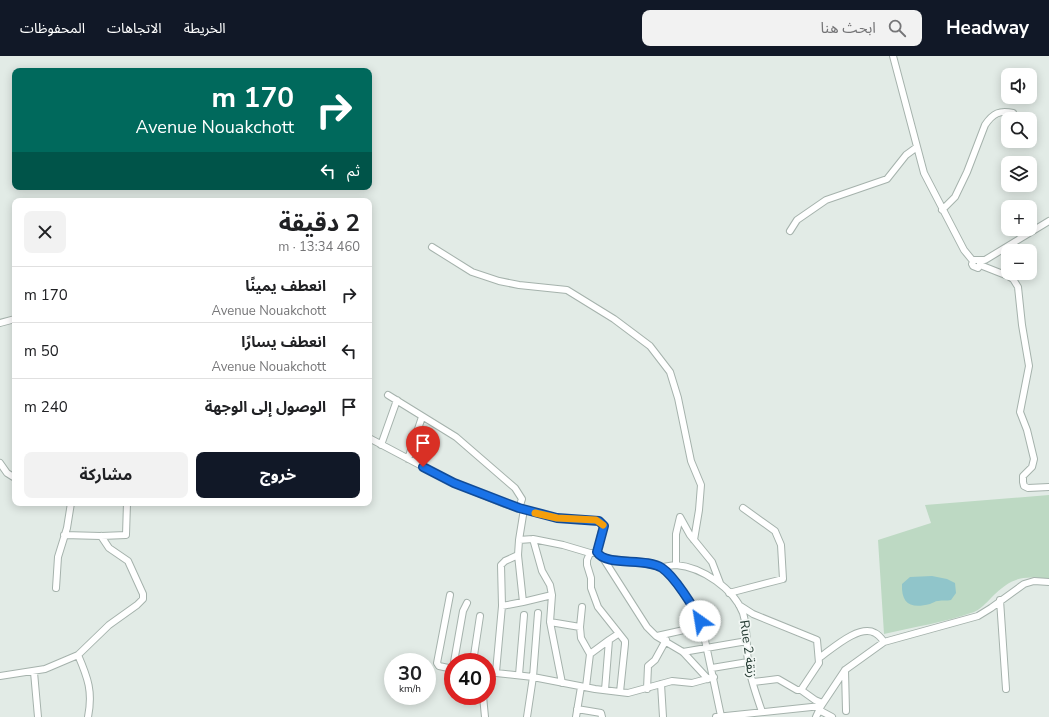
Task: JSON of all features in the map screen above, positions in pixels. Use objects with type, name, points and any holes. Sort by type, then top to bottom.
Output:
[{"type":"street","points":[[893,56],[924,173],[942,210],[964,250],[973,261],[975,259],[980,263],[1013,279],[1018,286],[1022,325],[1029,366],[1020,412],[1027,430],[1034,459],[1033,465],[1023,476],[1023,482],[1024,486],[1028,488],[1049,487]]},
{"type":"street","points":[[942,210],[955,197],[967,172],[984,125],[999,111],[1008,112]]},
{"type":"street","points":[[790,231],[797,220],[826,200],[887,179],[906,155],[917,147]]},
{"type":"street","points":[[980,263],[1049,221]]},
{"type":"street","points":[[432,247],[472,272],[508,284],[567,290],[610,316],[650,346],[670,372],[680,407],[691,461],[701,485],[694,540]]},
{"type":"street","points":[[0,323],[12,320]]},
{"type":"street","points":[[388,394],[422,417],[456,437],[515,488],[522,499],[518,556],[523,602]]},
{"type":"street","points":[[381,445],[397,400]]},
{"type":"street","points":[[408,459],[422,417]]},
{"type":"street","points":[[372,440],[454,483],[522,509],[557,518],[599,521],[604,526],[597,552]]},
{"type":"street","points":[[0,464],[7,473],[12,476]]},
{"type":"street","points":[[56,588],[58,557],[69,520],[71,506]]},
{"type":"street","points":[[64,535],[126,535],[127,506]]},
{"type":"street","points":[[728,593],[783,579],[781,545],[776,531],[743,508]]},
{"type":"street","points":[[676,565],[676,534],[680,517],[694,540],[712,562],[720,583]]},
{"type":"street","points":[[0,676],[34,672],[50,668],[78,656],[109,625],[137,605],[144,597],[128,561],[109,548],[101,536]]},
{"type":"street","points":[[519,540],[533,539],[563,545],[590,553],[597,552]]},
{"type":"street","points":[[533,539],[542,571],[550,585],[552,595],[550,622],[562,683]]},
{"type":"street","points":[[597,552],[603,558],[647,627],[656,636],[666,640],[683,652],[711,678]]},
{"type":"street","points":[[590,553],[587,560],[593,595],[602,614],[625,641],[620,692]]},
{"type":"street","points":[[518,556],[503,562],[502,565],[502,606],[496,672],[628,693],[672,681],[692,683],[711,678]]},
{"type":"street","points":[[603,558],[638,562],[661,568],[674,580],[697,613],[702,626],[712,668],[711,678],[718,717],[744,716],[806,707],[819,709],[832,717]]},
{"type":"street","name":"Rue 2 زنقة","points":[[661,568],[676,565],[700,572],[720,583],[739,605],[743,615],[747,641],[748,662],[760,714]]},
{"type":"street","points":[[819,709],[845,670],[884,642],[978,616],[1024,584],[1034,581],[1049,582]]},
{"type":"street","points":[[444,667],[439,666],[437,663],[450,595]]},
{"type":"street","points":[[502,606],[552,595]]},
{"type":"street","points":[[1000,600],[1006,689]]},
{"type":"street","points":[[456,653],[463,610],[467,603]]},
{"type":"street","points":[[739,605],[753,614],[817,640],[819,658],[817,665],[801,690]]},
{"type":"street","points":[[582,607],[580,627],[582,641],[590,654]]},
{"type":"street","points":[[527,717],[533,677],[538,613]]},
{"type":"street","points":[[519,675],[524,614]]},
{"type":"street","points":[[474,653],[480,616]]},
{"type":"street","points":[[550,622],[580,627]]},
{"type":"street","points":[[656,636],[702,626]]},
{"type":"street","points":[[819,658],[846,638],[854,634],[870,631],[875,633],[884,642]]},
{"type":"street","points":[[576,717],[590,654],[618,634]]},
{"type":"street","points":[[605,690],[610,640]]},
{"type":"street","points":[[647,689],[648,666],[655,660],[666,640]]},
{"type":"street","points":[[683,652],[747,641]]},
{"type":"street","points":[[78,656],[90,687],[91,703],[88,717]]},
{"type":"street","points":[[712,668],[748,662]]},
{"type":"street","points":[[845,670],[846,711]]},
{"type":"street","points":[[34,672],[38,717]]},
{"type":"street","points":[[753,682],[778,679],[797,690],[801,690],[815,700],[819,709]]},
{"type":"street","points":[[661,684],[663,717]]},
{"type":"street","points":[[484,705],[485,717]]},
{"type":"street","points":[[577,709],[601,713],[602,717]]},
{"type":"green space","points":[[1049,495],[1049,579],[1031,577],[1011,582],[998,591],[981,608],[974,612],[941,622],[884,634],[878,540],[931,523],[925,505]]},
{"type":"water","points":[[932,576],[947,579],[955,583],[956,593],[951,600],[937,601],[930,604],[917,606],[908,603],[905,600],[902,591],[902,584],[910,577]]},
{"type":"slow traffic","points":[[535,513],[557,518],[596,520],[603,525]]},
{"type":"route","points":[[423,467],[454,483],[505,504],[544,516],[599,521],[604,526],[597,552],[598,554],[603,558],[647,563],[661,568],[674,580],[697,613],[700,621]]}]
